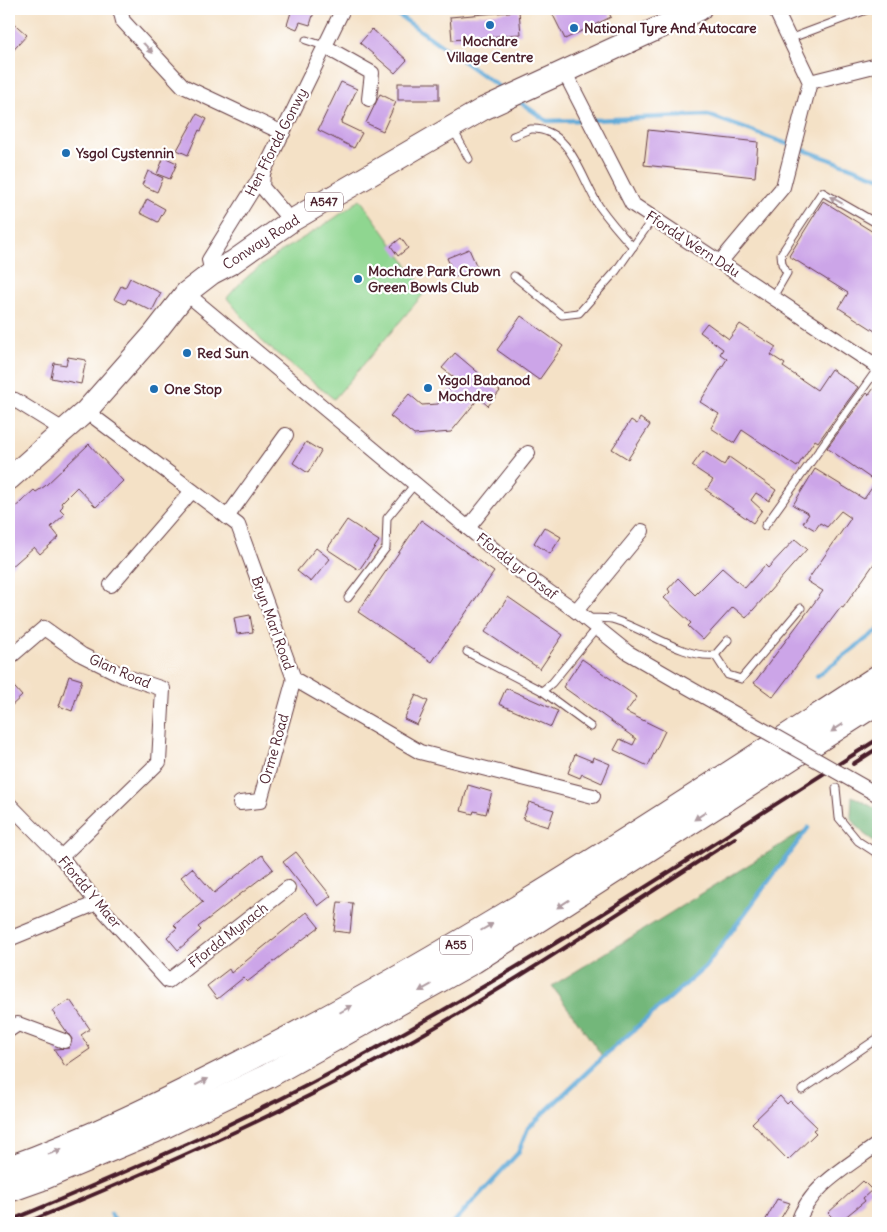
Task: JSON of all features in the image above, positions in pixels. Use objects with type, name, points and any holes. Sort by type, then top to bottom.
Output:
[{"type":"highway","name":"A55","points":[[9,1168],[65,1148],[152,1108],[338,1014],[512,913],[878,677]]},
{"type":"highway","name":"A55","points":[[9,1190],[40,1179],[154,1130],[259,1080],[474,961],[878,702]]},
{"type":"main road","name":"Conway Road","points":[[9,480],[86,411],[154,334],[186,293],[212,273],[233,262],[291,221],[483,109],[700,9]]},
{"type":"street","points":[[120,9],[123,21],[183,86],[283,133]]},
{"type":"street","name":"Hen Ffordd Gonwy","points":[[212,273],[209,260],[264,173],[343,9]]},
{"type":"street","points":[[721,261],[783,186],[810,82],[775,9]]},
{"type":"street","points":[[324,46],[372,73],[369,99]]},
{"type":"street","points":[[810,82],[878,65]]},
{"type":"street","name":"Ffordd Wern Ddu","points":[[564,71],[632,204],[721,261],[878,368]]},
{"type":"street","points":[[264,173],[262,187],[291,221]]},
{"type":"street","name":"Ffordd yr Orsaf","points":[[186,293],[522,573],[580,614],[627,652],[878,795]]},
{"type":"street","points":[[9,399],[15,400],[65,430]]},
{"type":"street","name":"Bryn Marl Road","points":[[86,411],[238,525],[294,679],[420,752],[593,796]]},
{"type":"street","points":[[227,517],[286,435]]},
{"type":"street","points":[[468,528],[528,453]]},
{"type":"street","points":[[111,585],[192,491]]},
{"type":"street","points":[[580,614],[642,531]]},
{"type":"street","name":"Glan Road","points":[[9,658],[44,628],[82,655],[124,676],[163,689],[158,762],[61,857]]},
{"type":"street","name":"Orme Road","points":[[240,802],[260,800],[294,679]]},
{"type":"street","name":"Ffordd Y Maer","points":[[9,804],[61,857],[98,903],[168,981]]},
{"type":"street","name":"Ffordd Mynach","points":[[168,981],[288,888]]},
{"type":"street","points":[[9,939],[98,903]]},
{"type":"street","points":[[9,1030],[18,1024],[64,1041]]},
{"type":"street","points":[[798,1223],[808,1203],[819,1190],[878,1144]]},
{"type":"lane","points":[[789,39],[869,9]]},
{"type":"lane","points":[[306,40],[324,46]]},
{"type":"lane","points":[[452,127],[470,159]]},
{"type":"lane","points":[[514,136],[531,130],[546,132],[559,139],[574,158],[598,205],[632,247]]},
{"type":"lane","points":[[774,297],[787,273],[782,264],[782,254],[822,192],[878,224]]},
{"type":"lane","points":[[514,276],[562,315],[579,313],[616,271],[653,218]]},
{"type":"lane","points":[[765,526],[878,368]]},
{"type":"lane","points":[[348,598],[386,548],[387,518],[415,484]]},
{"type":"lane","points":[[715,655],[728,675],[741,679],[801,608]]},
{"type":"lane","points":[[580,614],[613,619],[682,649],[706,656],[715,655],[728,640]]},
{"type":"lane","points":[[542,691],[552,683],[597,628]]},
{"type":"lane","points":[[468,652],[542,691],[592,727]]},
{"type":"lane","points":[[836,788],[839,818],[858,841],[878,854]]},
{"type":"lane","points":[[802,1090],[878,1038]]},
{"type":"green space","points":[[360,199],[426,291],[334,399],[265,344],[227,298],[241,283],[273,257],[344,212]]},
{"type":"green space","points":[[852,796],[878,810],[878,844],[864,834],[851,818]]},
{"type":"green space","points":[[808,828],[705,967],[603,1057],[552,986]]},
{"type":"building","points":[[292,9],[315,9],[310,25],[300,22],[297,29],[287,25]]},
{"type":"building","name":"National Tyre And Autocare","points":[[550,9],[607,9],[611,17],[565,39]]},
{"type":"building","points":[[519,11],[521,34],[452,40],[450,17]]},
{"type":"building","points":[[9,19],[27,35],[9,55]]},
{"type":"building","points":[[372,29],[407,60],[395,73],[360,43]]},
{"type":"building","points":[[341,82],[357,89],[341,123],[362,133],[354,148],[318,130]]},
{"type":"building","points":[[398,83],[439,83],[439,100],[398,100]]},
{"type":"building","points":[[380,94],[396,102],[383,131],[366,123]]},
{"type":"building","points":[[197,114],[207,119],[201,131],[199,130],[188,155],[177,150]]},
{"type":"building","points":[[648,130],[758,142],[755,177],[644,165]]},
{"type":"building","points":[[164,157],[177,163],[170,179],[157,174]]},
{"type":"building","points":[[148,171],[163,178],[157,192],[142,185]]},
{"type":"building","points":[[147,199],[165,209],[158,222],[140,213]]},
{"type":"building","points":[[823,201],[878,235],[878,333],[839,308],[848,293],[789,256]]},
{"type":"building","points":[[401,238],[408,248],[398,256],[391,246]]},
{"type":"building","points":[[469,249],[477,267],[455,277],[447,258]]},
{"type":"building","points":[[130,278],[161,293],[152,311],[128,299],[125,304],[114,299],[121,286],[125,288]]},
{"type":"building","points":[[521,316],[563,346],[539,380],[497,350]]},
{"type":"building","points":[[707,323],[729,339],[740,324],[776,347],[771,355],[785,364],[783,367],[817,390],[831,369],[858,387],[818,442],[815,440],[797,467],[742,430],[734,443],[711,428],[719,414],[700,402],[727,359],[720,354],[723,349],[700,332]]},
{"type":"building","points":[[455,353],[500,391],[488,406],[479,398],[451,432],[414,435],[390,416],[409,394],[422,405],[438,404],[457,380],[442,368]]},
{"type":"building","points":[[68,357],[86,360],[81,384],[51,378],[54,363],[66,365]]},
{"type":"building","points":[[878,382],[878,558],[843,608],[841,607],[773,697],[754,683],[823,591],[807,581],[851,518],[841,511],[827,527],[820,523],[815,530],[803,523],[809,514],[793,505],[815,469],[864,499],[876,482],[827,448],[867,393],[869,395]]},
{"type":"building","points":[[640,418],[650,425],[628,459],[612,449],[631,420],[637,424]]},
{"type":"building","points":[[306,442],[321,451],[308,473],[293,463]]},
{"type":"building","points":[[89,444],[123,481],[96,507],[77,487],[61,503],[63,506],[60,509],[65,514],[51,527],[59,537],[40,554],[34,547],[9,569],[9,513],[34,490],[36,492],[45,486]]},
{"type":"building","points":[[703,451],[724,465],[729,457],[776,490],[769,501],[756,493],[751,500],[762,510],[753,523],[706,490],[713,480],[692,466]]},
{"type":"building","points":[[347,520],[379,541],[359,570],[327,549]]},
{"type":"building","points":[[421,520],[494,572],[432,662],[358,612]]},
{"type":"building","points":[[544,527],[561,537],[550,554],[534,543]]},
{"type":"building","points":[[795,539],[807,549],[746,618],[733,607],[703,640],[688,626],[691,623],[664,598],[670,592],[668,589],[678,578],[695,595],[722,568],[745,588],[765,565],[768,568]]},
{"type":"building","points":[[316,548],[330,559],[311,582],[297,571]]},
{"type":"building","points":[[508,597],[563,635],[540,669],[485,632]]},
{"type":"building","points":[[250,615],[253,632],[237,634],[234,618]]},
{"type":"building","points":[[582,659],[637,697],[626,712],[665,731],[648,766],[614,750],[620,739],[633,745],[636,739],[563,687]]},
{"type":"building","points":[[69,676],[82,680],[72,711],[59,706]]},
{"type":"building","points":[[9,681],[22,696],[9,708]]},
{"type":"building","points":[[506,688],[558,711],[551,727],[499,704]]},
{"type":"building","points":[[416,695],[428,701],[417,725],[404,719]]},
{"type":"building","points":[[575,754],[592,761],[593,757],[610,764],[602,783],[582,774],[580,778],[568,773]]},
{"type":"building","points":[[468,785],[492,792],[486,814],[474,811],[473,814],[461,811]]},
{"type":"building","points":[[529,802],[554,810],[548,827],[523,819]]},
{"type":"building","points":[[296,852],[331,896],[318,906],[283,862]]},
{"type":"building","points":[[262,855],[273,869],[198,927],[201,930],[178,950],[167,937],[177,928],[174,925],[203,902],[181,877],[192,868],[214,893]]},
{"type":"building","points":[[338,902],[353,903],[350,933],[334,931]]},
{"type":"building","points":[[307,912],[319,927],[247,982],[243,978],[217,999],[207,986],[229,969],[231,973]]},
{"type":"building","points":[[70,1000],[90,1029],[81,1035],[90,1049],[65,1066],[54,1049],[69,1048],[72,1039],[52,1011]]},
{"type":"building","points":[[780,1096],[787,1104],[790,1101],[817,1127],[813,1130],[816,1133],[788,1160],[752,1123]]},
{"type":"building","points":[[863,1181],[872,1190],[863,1198],[865,1201],[838,1223],[828,1213]]},
{"type":"building","points":[[777,1199],[790,1203],[778,1223],[764,1223]]},
{"type":"waterway","points":[[390,9],[505,91]]},
{"type":"waterway","points":[[517,100],[547,121],[585,120]]},
{"type":"waterway","points":[[593,120],[708,115],[878,177]]},
{"type":"waterway","points":[[817,676],[878,630]]},
{"type":"waterway","points":[[453,1223],[518,1153],[528,1128],[603,1057],[705,967],[808,828]]},
{"type":"waterway","points":[[111,1214],[116,1223]]},
{"type":"railway","points":[[9,1221],[238,1120],[371,1051],[564,938],[878,739]]},
{"type":"railway","points":[[853,764],[878,748]]},
{"type":"railway","points":[[25,1223],[200,1148],[287,1107],[372,1063],[510,982],[735,838]]},
{"type":"place","name":"Mochdre Village Centre","points":[[490,25]]},
{"type":"place","name":"National Tyre And Autocare","points":[[574,28]]},
{"type":"place","name":"Ysgol Cystennin","points":[[66,153]]},
{"type":"place","name":"Mochdre Park Crown Green Bowls Club","points":[[358,279]]},
{"type":"place","name":"Red Sun","points":[[187,353]]},
{"type":"place","name":"Ysgol Babanod Mochdre","points":[[428,388]]},
{"type":"place","name":"One Stop","points":[[154,389]]}]
